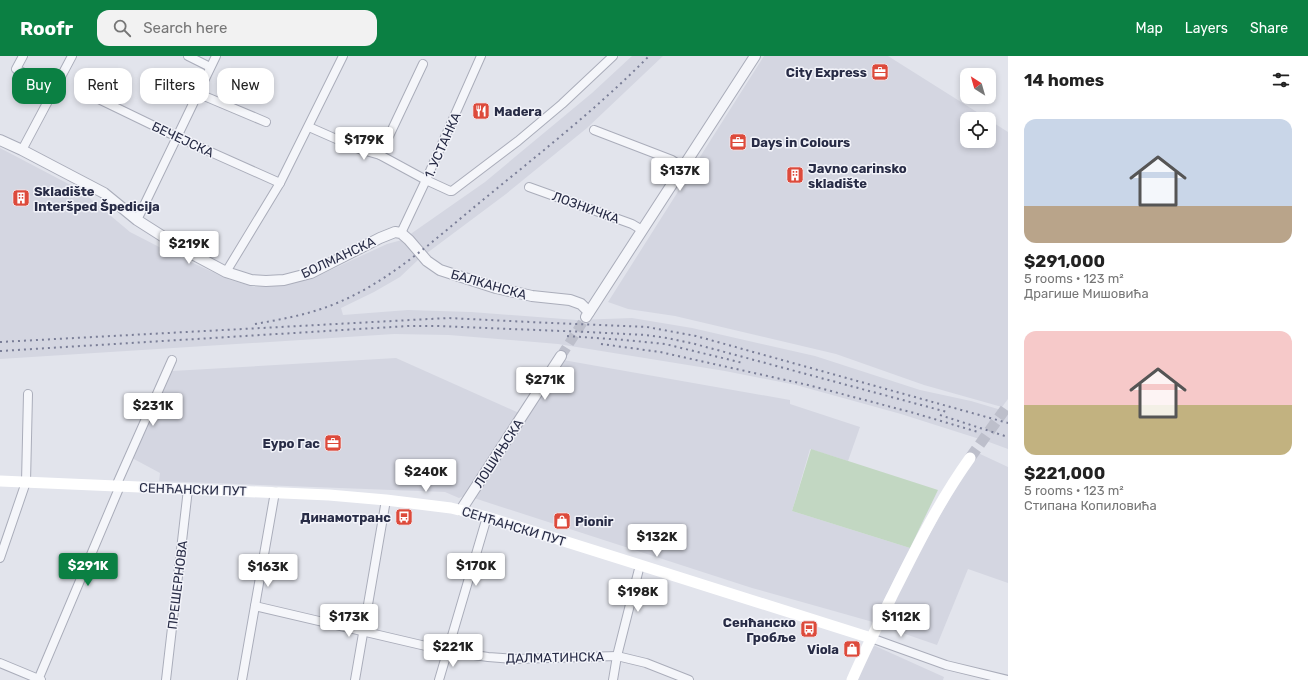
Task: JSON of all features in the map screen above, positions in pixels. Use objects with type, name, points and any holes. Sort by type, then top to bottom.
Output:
[{"type":"main road","points":[[852,680],[909,561],[956,478],[970,458]]},
{"type":"main road","name":"СЕНЋАНСКИ ПУТ","points":[[0,481],[275,492],[386,500],[462,510],[871,638]]},
{"type":"street","points":[[17,68],[23,56]]},
{"type":"street","points":[[66,68],[72,56]]},
{"type":"street","points":[[188,56],[210,67],[216,56]]},
{"type":"street","points":[[226,272],[280,183],[343,56]]},
{"type":"street","points":[[308,127],[359,149],[380,155],[426,180],[452,191],[518,141],[562,104],[613,56]]},
{"type":"street","points":[[642,230],[755,56]]},
{"type":"street","name":"1. УСТАНКА","points":[[401,233],[480,57]]},
{"type":"street","points":[[380,155],[423,64]]},
{"type":"street","points":[[209,98],[266,122]]},
{"type":"street","points":[[22,150],[47,104]]},
{"type":"street","name":"БЕЧЕЈСКА","points":[[108,104],[176,137],[280,183]]},
{"type":"street","points":[[136,220],[192,104]]},
{"type":"street","points":[[594,130],[672,160],[683,167]]},
{"type":"street","name":"БОЛМАНСКА","points":[[0,140],[104,193],[136,220],[181,248],[226,272],[251,280],[284,280],[311,273],[388,234],[395,232],[401,233]]},
{"type":"street","name":"ЛОЗНИЧКА","points":[[529,187],[632,224],[642,230]]},
{"type":"street","name":"БАЛКАНСКА","points":[[401,233],[410,240],[427,261],[440,270],[496,288],[532,296],[570,300],[581,304],[587,314],[642,230]]},
{"type":"street","name":"ЛОШИЊСКА","points":[[462,510],[561,356]]},
{"type":"street","points":[[0,663],[39,680],[118,486],[172,360]]},
{"type":"street","points":[[0,558],[26,482],[28,394]]},
{"type":"street","name":"ПРЕШЕРНОВА","points":[[166,680],[188,489]]},
{"type":"street","points":[[242,680],[275,492]]},
{"type":"street","points":[[355,680],[386,500]]},
{"type":"street","points":[[439,680],[487,517]]},
{"type":"street","points":[[613,680],[640,565]]},
{"type":"street","name":"ДАЛМАТИНСКА","points":[[255,606],[447,651],[515,659],[618,656],[646,663],[689,680]]},
{"type":"street","name":"СЕНЋАНСКИ ПУТ","points":[[871,638],[946,665],[1008,680]]},
{"type":"shaded area","points":[[632,56],[663,56],[587,128],[506,194],[419,259],[400,277],[341,308],[343,315],[408,310],[471,312],[577,320],[632,318],[692,328],[815,356],[920,390],[971,401],[1008,412],[1008,449],[901,414],[796,385],[725,371],[558,344],[449,335],[394,334],[0,359],[0,148],[80,190],[130,232],[167,251],[230,280],[254,287],[275,286],[322,274],[387,244],[402,240],[485,182],[592,93]]},
{"type":"shaded area","points":[[764,56],[888,56],[960,101],[960,104],[964,104],[977,112],[960,112],[960,148],[996,148],[996,124],[1008,132],[1008,399],[1002,407],[924,385],[836,354],[675,316],[628,309],[608,302]]},
{"type":"shaded area","points":[[396,358],[519,413],[464,496],[459,498],[445,492],[159,481],[160,473],[132,458],[172,371]]},
{"type":"shaded area","points":[[563,360],[790,400],[790,404],[860,427],[848,461],[810,449],[792,511],[910,548],[873,622],[752,588],[474,498]]},
{"type":"shaded area","points":[[978,453],[1008,467],[1008,583],[968,569],[937,645],[882,626],[919,553],[962,476]]},
{"type":"shaded area","points":[[873,645],[944,677],[943,680],[857,680]]},
{"type":"green space","points":[[811,449],[938,490],[910,548],[792,511]]},
{"type":"tunnel","points":[[561,356],[586,317]]},
{"type":"tunnel","points":[[970,458],[1008,405]]},
{"type":"railway","points":[[255,324],[297,316],[327,307],[356,294],[393,272],[411,259],[565,132],[608,95],[649,56]]},
{"type":"railway","points":[[0,342],[448,318],[647,327],[696,336],[1008,423]]},
{"type":"railway","points":[[0,351],[408,326],[646,335],[695,344],[947,412]]},
{"type":"railway","points":[[567,336],[665,344],[743,363]]},
{"type":"railway","points":[[601,344],[660,352],[808,385],[914,413],[978,432]]},
{"type":"railway","points":[[940,415],[1008,437]]},
{"type":"place","name":"City Express","points":[[880,72]]},
{"type":"place","name":"Madera","points":[[481,111]]},
{"type":"place","name":"Days in Colours","points":[[738,142]]},
{"type":"place","name":"Javno carinsko skladište","points":[[795,175]]},
{"type":"place","name":"Skladište Interšped Špedicija","points":[[21,198]]},
{"type":"place","name":"Еуро Гас","points":[[333,443]]},
{"type":"place","name":"Динамотранс","points":[[404,517]]},
{"type":"place","name":"Pionir","points":[[562,521]]},
{"type":"place","name":"Сенћанско Гробље","points":[[809,629]]},
{"type":"place","name":"Viola","points":[[852,649]]}]
